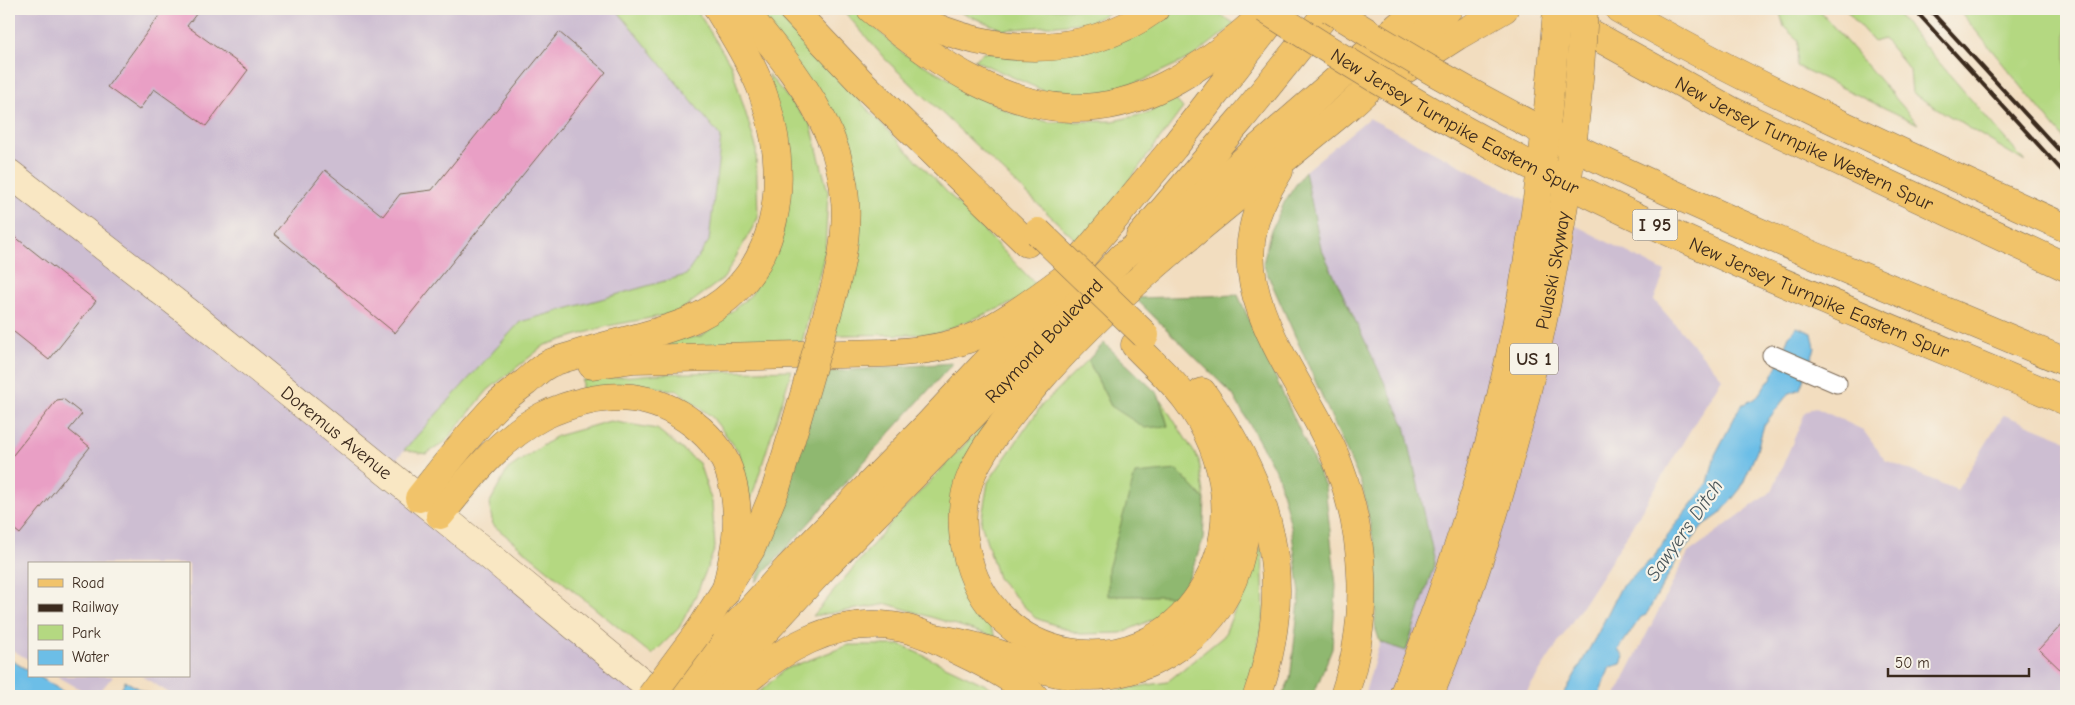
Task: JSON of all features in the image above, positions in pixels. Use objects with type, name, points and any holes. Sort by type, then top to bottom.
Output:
[{"type":"main road","points":[[419,498],[486,417],[514,391],[547,365],[681,324],[711,310],[728,298],[743,283],[760,256],[772,223],[778,196],[778,168],[774,139],[764,99],[755,74],[718,9]]},
{"type":"main road","points":[[725,593],[751,549],[769,508],[836,287],[843,255],[846,213],[844,184],[835,146],[828,129],[809,94],[781,55],[743,9]]},
{"type":"main road","points":[[792,9],[861,82],[1032,238],[1140,340],[1202,392],[1223,423],[1240,453],[1264,506],[1273,545],[1277,605],[1275,626],[1267,665],[1257,696]]},
{"type":"main road","points":[[814,9],[1032,238]]},
{"type":"main road","points":[[871,9],[927,52],[970,79],[1027,102],[1074,109],[1116,104],[1159,89],[1210,58],[1247,30],[1269,9]]},
{"type":"main road","points":[[899,9],[924,23],[958,37],[991,44],[1026,47],[1064,45],[1102,36],[1134,22],[1155,9]]},
{"type":"main road","name":"New Jersey Turnpike Eastern Spur","points":[[1265,9],[1419,105],[1560,180],[1704,247],[2066,401]]},
{"type":"main road","name":"Raymond Boulevard","points":[[730,649],[788,568],[954,398],[1065,278],[1174,147],[1281,9]]},
{"type":"main road","name":"New Jersey Turnpike Eastern Spur","points":[[1330,9],[1487,102],[1591,155],[1731,220],[2066,362]]},
{"type":"main road","name":"Raymond Boulevard","points":[[730,649],[853,537],[1018,368],[1122,257],[1241,119],[1330,9]]},
{"type":"main road","points":[[1122,257],[1195,203],[1418,9]]},
{"type":"main road","points":[[1140,340],[1187,400],[1217,455],[1226,487],[1226,521],[1223,538],[1214,571],[1207,584],[1189,611],[1167,631],[1143,644],[1118,652],[1095,656],[1073,654],[1042,645],[1022,634],[1004,619],[982,592],[971,570],[963,532],[966,494],[973,473],[994,436],[1028,394],[1093,323],[1170,252],[1347,108],[1448,9]]},
{"type":"main road","points":[[1347,108],[1457,36],[1504,9]]},
{"type":"main road","name":"New Jersey Turnpike Western Spur","points":[[1548,9],[1732,111],[2066,267]]},
{"type":"main road","name":"Pulaski Skyway","points":[[1404,696],[1439,600],[1470,506],[1498,406],[1520,306],[1537,206],[1550,104],[1557,9]]},
{"type":"main road","name":"Pulaski Skyway","points":[[1429,696],[1458,622],[1520,423],[1562,222],[1584,9]]},
{"type":"main road","name":"New Jersey Turnpike Western Spur","points":[[1620,9],[1749,79],[1829,119],[2066,228]]},
{"type":"main road","points":[[1286,159],[1267,191],[1256,216],[1251,244],[1251,272],[1261,314],[1332,448],[1352,509],[1360,554],[1362,601],[1357,644],[1344,696]]},
{"type":"main road","name":"Doremus Avenue","points":[[9,173],[188,312],[440,515],[659,696]]},
{"type":"main road","points":[[514,391],[567,372],[615,361],[901,352],[950,344],[990,329],[1065,278]]},
{"type":"main road","points":[[440,515],[497,447],[533,422],[560,409],[589,401],[618,398],[646,402],[672,411],[707,435],[731,474],[737,503],[737,537],[725,593],[730,649],[729,696]]},
{"type":"main road","points":[[651,696],[730,649],[785,652],[829,632],[844,628],[873,625],[889,625],[931,637],[986,649],[1051,672],[1085,676],[1114,674],[1161,658],[1192,637],[1218,609],[1234,578],[1240,560],[1246,527],[1245,481],[1240,453]]},
{"type":"main road","points":[[931,637],[1012,678],[1034,696]]},
{"type":"main road","points":[[672,696],[730,649]]},
{"type":"main road","points":[[705,696],[730,649]]},
{"type":"street","points":[[1772,355],[1837,383]]},
{"type":"shaded area","points":[[9,9],[616,9],[721,137],[709,241],[686,275],[520,322],[382,475],[663,696],[174,696],[145,678],[190,678],[190,562],[28,562],[28,659],[9,648]]},
{"type":"shaded area","points":[[1369,118],[1665,272],[1654,300],[1722,378],[1608,566],[1524,696],[1364,696],[1380,642],[1405,651],[1405,426],[1321,248],[1305,171]]},
{"type":"shaded area","points":[[1814,407],[1863,430],[1885,460],[1957,490],[2004,415],[2066,440],[2066,696],[1615,696],[1688,553],[1772,491],[1805,413]]},
{"type":"shaded area","points":[[60,678],[111,678],[96,696],[92,696]]},
{"type":"green space","points":[[616,9],[696,9],[731,65],[756,147],[758,218],[724,278],[677,313],[608,326],[545,345],[488,390],[444,443],[426,454],[404,450],[520,322],[686,275],[709,241],[721,137]]},
{"type":"green space","points":[[751,9],[775,9],[873,115],[1042,291],[936,334],[834,335],[860,211],[840,131]]},
{"type":"green space","points":[[842,9],[854,9],[904,54],[1009,112],[1049,122],[1113,121],[1149,113],[1172,96],[1183,108],[1081,245],[885,59]]},
{"type":"green space","points":[[952,9],[1117,9],[1090,22],[1004,30]]},
{"type":"green space","points":[[1170,9],[1212,9],[1235,24],[1194,56],[1141,81],[1093,96],[1044,91],[974,60],[983,53],[1146,27]]},
{"type":"green space","points":[[1779,9],[1818,9],[1918,124],[1797,66],[1798,40],[1784,27]]},
{"type":"green space","points":[[1845,9],[1893,9],[2025,162],[1912,93],[1910,70],[1884,39],[1874,42]]},
{"type":"green space","points":[[1958,9],[2066,9],[2066,141]]},
{"type":"green space","points":[[768,74],[811,125],[828,192],[825,252],[802,342],[659,350],[651,342],[702,336],[751,295],[782,234],[791,166]]},
{"type":"green space","points":[[1305,171],[1321,248],[1405,426],[1435,562],[1406,651],[1380,642],[1375,627],[1376,554],[1362,486],[1263,264],[1270,233],[1285,201]]},
{"type":"green space","points":[[1238,295],[1325,486],[1336,585],[1332,649],[1313,696],[1282,696],[1290,679],[1300,594],[1291,526],[1278,475],[1233,395],[1135,298]]},
{"type":"green space","points":[[1104,343],[1158,394],[1168,426],[1145,428],[1111,406],[1088,360]]},
{"type":"green space","points":[[1088,360],[1111,406],[1168,426],[1159,397],[1199,460],[1205,500],[1177,470],[1182,596],[1156,618],[1121,633],[1080,634],[1035,618],[998,578],[981,523],[988,482],[1042,405]]},
{"type":"green space","points":[[953,363],[756,582],[824,372]]},
{"type":"green space","points":[[792,370],[750,503],[739,452],[712,417],[678,391],[631,383],[582,390],[582,380],[656,374]]},
{"type":"green space","points":[[989,419],[974,446],[963,577],[996,637],[888,604],[813,616],[895,518]]},
{"type":"green space","points":[[610,421],[657,429],[699,463],[712,502],[715,548],[697,593],[679,628],[652,655],[493,525],[489,504],[508,469],[557,436]]},
{"type":"green space","points":[[1177,470],[1205,500],[1203,540],[1182,596],[1108,596],[1108,569],[1135,474]]},
{"type":"green space","points":[[1262,544],[1264,616],[1247,696],[1079,696],[1167,682],[1224,636]]},
{"type":"green space","points":[[849,645],[901,645],[1009,696],[755,696],[785,669]]},
{"type":"water","name":"Sawyers Ditch","points":[[1797,327],[1812,333],[1815,348],[1800,389],[1788,394],[1764,425],[1756,453],[1741,488],[1720,514],[1703,526],[1678,558],[1646,615],[1641,617],[1618,650],[1624,657],[1621,664],[1610,667],[1598,696],[1563,696],[1621,587],[1654,557],[1672,529],[1708,483],[1715,455],[1741,405],[1755,399],[1772,377],[1789,336]]},
{"type":"water","points":[[9,659],[28,670],[28,678],[41,678],[70,696],[9,696]]},
{"type":"water","points":[[125,681],[153,696],[118,696]]},
{"type":"building","points":[[164,9],[200,9],[187,26],[248,70],[206,126],[154,89],[139,110],[107,87]]},
{"type":"building","points":[[559,32],[606,72],[395,333],[274,234],[325,170],[383,216],[400,194],[432,190]]},
{"type":"building","points":[[9,232],[96,301],[49,360],[9,328]]},
{"type":"building","points":[[63,399],[82,414],[69,430],[90,447],[20,534],[9,525],[9,460],[57,400]]},
{"type":"building","points":[[2066,620],[2066,675],[2039,649]]},
{"type":"railway","points":[[1914,9],[2066,175]]},
{"type":"railway","points":[[1929,9],[2066,158]]}]
